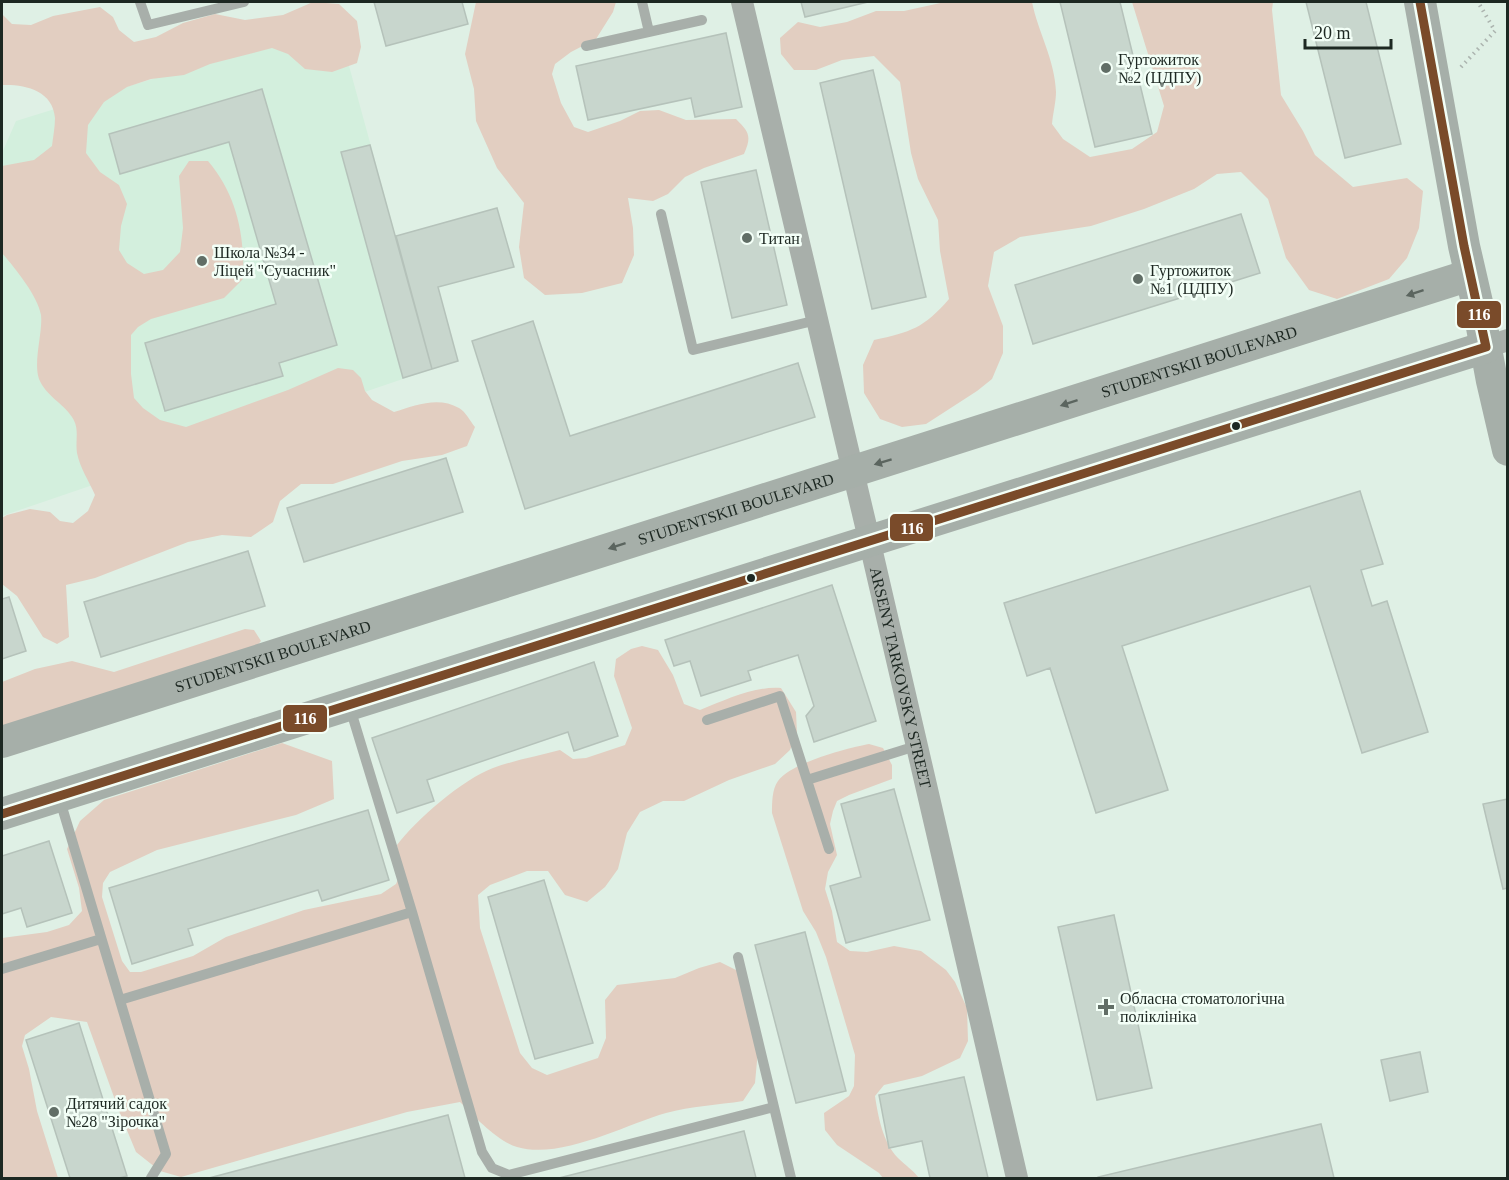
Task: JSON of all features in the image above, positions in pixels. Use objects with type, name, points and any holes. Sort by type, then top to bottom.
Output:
[{"type":"street","name":"ARSENY TARKOVSKY STREET","points":[[742,2],[870,539],[1017,1179]]},
{"type":"street","points":[[1420,2],[1470,275],[1479,311],[1497,344],[1508,450]]},
{"type":"street","name":"STUDENTSKII BOULEVARD","points":[[2,742],[1470,275]]},
{"type":"street","points":[[2,814],[870,539],[1497,344]]},
{"type":"lane","points":[[140,2],[148,25],[244,2]]},
{"type":"lane","points":[[642,2],[650,32]]},
{"type":"lane","points":[[586,46],[702,20]]},
{"type":"lane","points":[[661,214],[693,350],[817,320]]},
{"type":"lane","points":[[707,720],[780,696],[829,849]]},
{"type":"lane","points":[[349,705],[482,1152],[492,1168],[509,1174],[774,1107]]},
{"type":"lane","points":[[807,780],[916,746]]},
{"type":"lane","points":[[58,796],[166,1154],[151,1179]]},
{"type":"lane","points":[[120,1000],[412,912]]},
{"type":"lane","points":[[2,969],[101,939]]},
{"type":"lane","points":[[738,957],[791,1179]]},
{"type":"path","points":[[1457,72],[1495,31],[1478,2]]},
{"type":"shaded area","points":[[313,2],[339,4],[357,21],[361,47],[357,63],[332,72],[305,69],[288,54],[272,48],[210,64],[184,75],[151,79],[127,87],[104,102],[88,125],[86,153],[100,172],[119,185],[127,204],[121,226],[119,250],[127,263],[144,274],[163,270],[180,252],[183,228],[179,176],[189,161],[208,161],[218,174],[232,202],[240,232],[243,279],[224,298],[151,319],[138,327],[131,335],[131,374],[134,398],[143,408],[160,420],[186,427],[288,390],[338,368],[353,370],[361,378],[365,391],[372,400],[394,412],[427,403],[451,404],[466,414],[475,427],[467,446],[442,455],[402,461],[333,484],[301,484],[280,501],[273,522],[251,537],[222,535],[188,542],[95,578],[66,585],[69,637],[57,644],[43,637],[17,596],[2,584],[2,518],[30,509],[50,512],[60,521],[73,523],[88,511],[95,495],[78,459],[77,430],[74,421],[39,379],[37,364],[41,315],[39,307],[25,282],[2,253],[2,166],[34,160],[52,146],[55,118],[49,101],[43,95],[28,88],[2,85],[2,14],[12,24],[31,25],[53,16],[100,7],[113,17],[119,30],[134,42],[156,37],[183,23],[215,14],[245,20],[283,15]]},
{"type":"shaded area","points":[[476,2],[616,2],[613,12],[596,39],[571,52],[555,64],[552,74],[561,103],[574,127],[588,132],[640,111],[659,110],[686,120],[736,119],[744,127],[748,135],[748,143],[744,154],[685,177],[668,194],[653,201],[628,198],[633,228],[634,255],[622,283],[582,293],[545,295],[524,278],[519,247],[524,203],[497,168],[476,121],[474,89],[465,54]]},
{"type":"shaded area","points":[[945,2],[1032,2],[1055,80],[1056,96],[1052,124],[1063,139],[1090,157],[1132,149],[1157,132],[1164,106],[1132,2],[1273,2],[1281,95],[1315,155],[1353,187],[1407,178],[1423,191],[1419,228],[1407,258],[1389,279],[1337,299],[1309,290],[1286,258],[1268,199],[1241,172],[1217,174],[1194,189],[1144,209],[1091,226],[1020,237],[994,252],[988,286],[1003,326],[1003,353],[992,379],[926,424],[902,427],[880,419],[864,393],[863,365],[874,340],[907,331],[924,323],[949,299],[940,251],[938,220],[918,179],[911,153],[900,82],[874,56],[842,60],[816,70],[794,70],[781,54],[780,38],[798,22],[820,27],[847,22],[876,11],[904,11]]},
{"type":"shaded area","name":"Школа №34 - Ліцей \"Сучасник\"","points":[[337,22],[432,369],[2,516],[2,153],[16,121]]},
{"type":"shaded area","points":[[245,629],[254,630],[261,641],[254,649],[2,730],[2,682],[35,669],[72,661],[114,672]]},
{"type":"shaded area","points":[[642,646],[658,650],[673,675],[684,704],[700,710],[750,691],[781,688],[796,712],[797,733],[790,750],[775,764],[729,780],[684,801],[663,801],[640,812],[627,833],[618,869],[605,887],[587,902],[565,895],[548,871],[527,871],[490,885],[478,895],[480,928],[520,1053],[532,1068],[547,1075],[598,1058],[606,1038],[605,1000],[617,985],[675,978],[720,962],[740,972],[758,1050],[755,1083],[743,1101],[675,1111],[572,1145],[534,1150],[517,1147],[502,1140],[460,1102],[407,1112],[181,1177],[160,1171],[136,1152],[87,1022],[51,1017],[25,1035],[22,1046],[37,1111],[58,1178],[2,1178],[2,938],[47,932],[69,925],[82,911],[79,888],[67,849],[80,821],[104,800],[282,743],[332,761],[334,799],[296,815],[157,850],[110,872],[103,883],[102,897],[122,961],[130,972],[141,972],[193,956],[226,937],[304,910],[381,894],[396,884],[402,870],[397,845],[405,835],[441,801],[481,773],[560,750],[573,759],[586,758],[625,745],[632,728],[614,676],[616,659],[631,649]]},
{"type":"shaded area","points":[[869,744],[883,748],[892,765],[892,779],[837,801],[833,811],[830,824],[837,855],[828,872],[825,889],[832,911],[837,942],[850,951],[867,952],[894,946],[921,951],[946,970],[955,982],[967,1008],[968,1041],[960,1058],[922,1076],[884,1085],[875,1096],[888,1145],[919,1178],[883,1178],[837,1145],[825,1130],[824,1113],[849,1096],[854,1086],[855,1055],[826,957],[816,932],[803,911],[772,813],[775,788],[784,774],[820,757]]},
{"type":"building","points":[[374,2],[462,2],[468,24],[386,46]]},
{"type":"building","points":[[801,2],[868,2],[805,17]]},
{"type":"building","name":"Гуртожиток №2 (ЦДПУ)","points":[[1060,2],[1120,2],[1152,134],[1095,147]]},
{"type":"building","points":[[1306,2],[1366,2],[1401,144],[1345,158]]},
{"type":"building","points":[[726,33],[742,107],[695,117],[691,98],[588,120],[576,66]]},
{"type":"building","points":[[873,70],[926,297],[872,309],[820,83]]},
{"type":"building","points":[[262,89],[337,345],[279,363],[283,376],[165,411],[145,343],[276,304],[229,142],[120,174],[109,134]]},
{"type":"building","points":[[370,145],[432,369],[403,378],[341,152]]},
{"type":"building","points":[[756,170],[787,305],[732,318],[701,182]]},
{"type":"building","points":[[497,208],[514,267],[438,287],[458,361],[432,369],[396,236]]},
{"type":"building","name":"Гуртожиток №1 (ЦДПУ)","points":[[1241,214],[1260,273],[1033,344],[1015,285]]},
{"type":"building","points":[[533,321],[570,436],[798,363],[815,417],[525,509],[472,341]]},
{"type":"building","points":[[446,458],[463,512],[304,562],[287,508]]},
{"type":"building","points":[[1360,491],[1383,564],[1361,570],[1372,606],[1387,601],[1428,732],[1362,753],[1310,586],[1122,646],[1168,790],[1096,813],[1050,668],[1027,676],[1004,603]]},
{"type":"building","points":[[248,551],[265,606],[101,657],[84,602]]},
{"type":"building","points":[[832,585],[876,721],[814,742],[806,716],[814,706],[798,655],[748,671],[751,680],[701,696],[690,661],[674,666],[665,640]]},
{"type":"building","points":[[9,597],[26,651],[2,659],[2,599]]},
{"type":"building","points":[[594,662],[618,736],[574,751],[568,732],[427,780],[434,801],[397,813],[372,738]]},
{"type":"building","points":[[894,789],[930,920],[846,943],[830,886],[861,877],[841,804]]},
{"type":"building","points":[[1508,799],[1508,888],[1503,889],[1483,804]]},
{"type":"building","points":[[368,810],[389,880],[322,901],[318,890],[188,929],[193,945],[132,964],[109,888]]},
{"type":"building","points":[[49,841],[72,913],[27,927],[21,908],[2,914],[2,856]]},
{"type":"building","points":[[544,880],[593,1043],[535,1059],[488,897]]},
{"type":"building","name":"Обласна стоматологічна поліклініка","points":[[1114,915],[1152,1088],[1097,1100],[1058,927]]},
{"type":"building","points":[[805,932],[846,1091],[796,1103],[755,945]]},
{"type":"building","points":[[79,1023],[127,1176],[70,1178],[26,1040]]},
{"type":"building","points":[[1420,1052],[1428,1092],[1390,1101],[1381,1060]]},
{"type":"building","points":[[964,1077],[988,1178],[930,1178],[922,1141],[889,1148],[879,1095]]},
{"type":"building","points":[[448,1115],[465,1178],[209,1178]]},
{"type":"building","points":[[1321,1124],[1334,1178],[1098,1178],[1098,1177]]},
{"type":"building","points":[[744,1131],[756,1178],[559,1178]]},
{"type":"transit line","name":"116","points":[[2,814],[1486,347],[1464,246],[1420,2]]},
{"type":"place","name":"Гуртожиток №2 (ЦДПУ)","points":[[1106,68]]},
{"type":"place","name":"Титан","points":[[747,238]]},
{"type":"place","name":"Школа №34 - Ліцей \"Сучасник\"","points":[[202,261]]},
{"type":"place","name":"Гуртожиток №1 (ЦДПУ)","points":[[1138,279]]},
{"type":"place","name":"Обласна стоматологічна поліклініка","points":[[1106,1007]]},
{"type":"place","name":"Дитячий садок №28 \"Зірочка\"","points":[[54,1112]]}]
